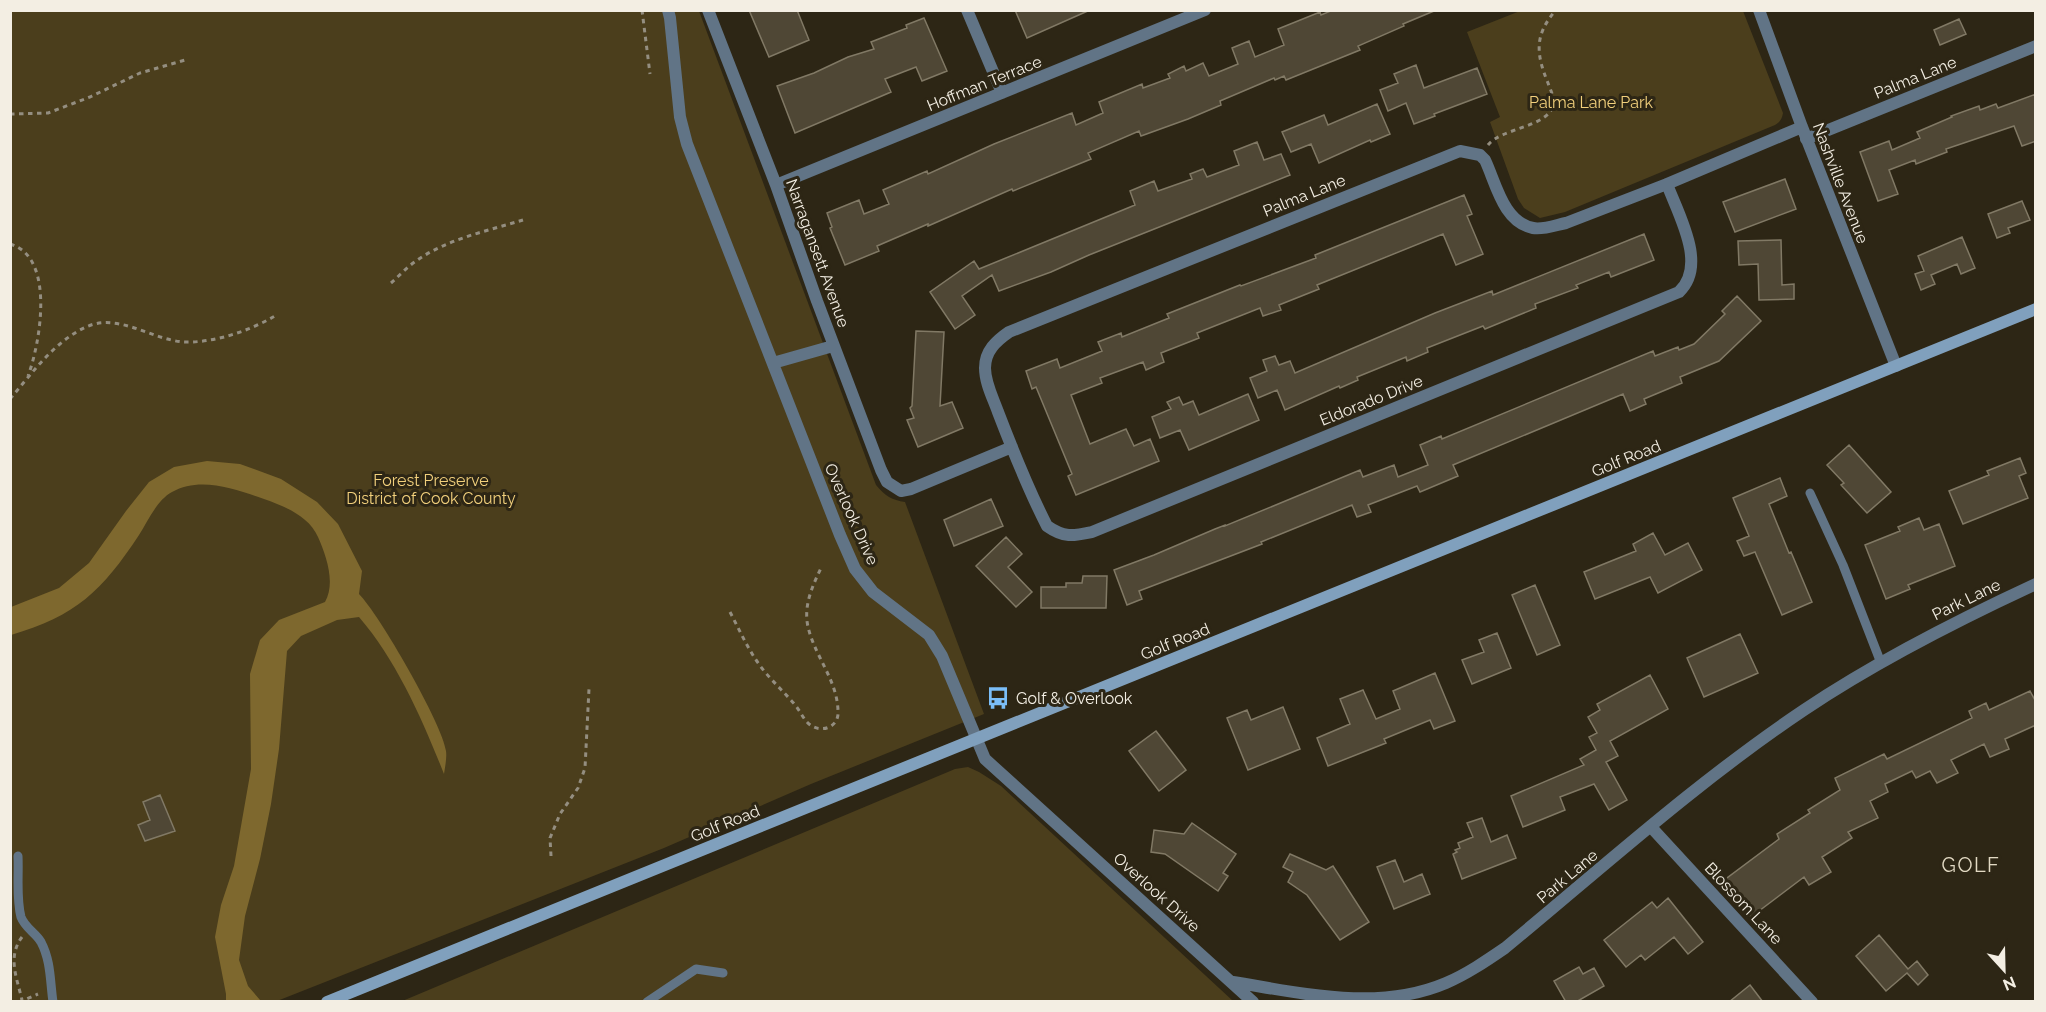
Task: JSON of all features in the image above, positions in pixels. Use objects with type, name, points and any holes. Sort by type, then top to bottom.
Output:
[{"type":"main road","name":"Golf Road","points":[[327,1002],[2036,309]]},
{"type":"street","name":"Overlook Drive","points":[[668,10],[680,117],[687,144],[855,569],[873,592],[929,635],[946,664],[975,740],[985,759],[1253,1002]]},
{"type":"street","name":"Narragansett Avenue","points":[[708,10],[777,185],[833,346],[887,482],[901,491],[911,489],[1012,447]]},
{"type":"street","points":[[967,10],[1002,93]]},
{"type":"street","name":"Hoffman Terrace","points":[[777,185],[1204,10]]},
{"type":"street","name":"Nashville Avenue","points":[[1759,10],[1804,133],[1896,366]]},
{"type":"street","name":"Palma Lane","points":[[1012,447],[987,382],[985,367],[988,352],[995,342],[1009,332],[1442,157],[1460,151],[1480,155],[1492,175],[1506,208],[1519,222],[1533,228],[1566,223],[2036,46]]},
{"type":"street","name":"Eldorado Drive","points":[[1012,447],[1047,526],[1058,534],[1075,536],[1092,532],[1679,292],[1687,284],[1692,271],[1692,257],[1667,184]]},
{"type":"street","points":[[773,363],[833,346]]},
{"type":"street","name":"Park Lane","points":[[1233,982],[1357,999],[1391,997],[1445,983],[1473,969],[1505,948],[1694,790],[1805,709],[1946,627],[2036,584]]},
{"type":"street","name":"Blossom Lane","points":[[1651,827],[1812,1002]]},
{"type":"lane","points":[[1810,493],[1844,565],[1881,663]]},
{"type":"lane","points":[[18,856],[21,917],[30,931],[40,940],[50,963],[53,1002]]},
{"type":"lane","points":[[646,1002],[696,969],[723,973]]},
{"type":"path","points":[[642,10],[650,74]]},
{"type":"path","points":[[1480,155],[1493,138],[1538,121],[1554,106],[1539,56],[1542,33],[1549,18],[1556,10]]},
{"type":"path","points":[[10,114],[48,113],[90,97],[140,73],[185,60]]},
{"type":"path","points":[[391,284],[414,262],[429,253],[464,238],[523,220]]},
{"type":"path","points":[[10,244],[21,248],[28,255],[34,266],[40,292],[39,337],[35,358],[26,380]]},
{"type":"path","points":[[10,399],[61,343],[94,324],[119,324],[183,342],[253,328],[275,316]]},
{"type":"path","points":[[730,612],[750,652],[769,677],[798,708],[807,723],[815,728],[831,727],[836,722],[839,708],[831,683],[813,643],[807,619],[811,590],[821,568]]},
{"type":"path","points":[[551,856],[550,838],[560,813],[578,788],[585,768],[589,689]]},
{"type":"path","points":[[30,931],[25,933],[13,953],[12,961],[20,1001],[38,994]]},
{"type":"green space","name":"Forest Preserve District of Cook County","points":[[10,11],[699,11],[876,485],[889,497],[905,502],[984,714],[811,784],[664,848],[277,1001],[11,1001]]},
{"type":"green space","name":"Palma Lane Park","points":[[1520,11],[1743,11],[1783,113],[1782,117],[1775,125],[1565,212],[1540,218],[1524,208],[1518,199],[1490,122],[1500,117],[1467,32]]},
{"type":"green space","points":[[968,767],[1001,786],[1233,1001],[400,1002],[955,769]]},
{"type":"shaded area","points":[[207,461],[240,464],[281,479],[317,502],[338,524],[362,571],[359,594],[381,623],[409,670],[434,718],[446,751],[444,774],[408,692],[373,634],[359,617],[337,620],[301,636],[287,651],[279,749],[271,804],[245,916],[239,960],[248,986],[260,1000],[256,1001],[226,1001],[215,937],[221,905],[234,866],[251,769],[250,674],[260,640],[279,620],[325,602],[330,586],[329,569],[314,530],[309,523],[288,509],[242,491],[206,485],[183,487],[162,500],[113,572],[86,599],[53,619],[11,635],[11,607],[59,588],[89,563],[149,482],[174,467]]},
{"type":"building","points":[[749,10],[797,10],[809,40],[769,57]]},
{"type":"building","points":[[1015,10],[1090,10],[1027,38]]},
{"type":"building","points":[[1333,10],[1434,11],[1358,46],[1360,50],[1286,80],[1284,76],[1275,80],[1274,78],[1220,101],[1221,105],[1188,119],[1141,136],[1139,131],[1088,153],[1091,159],[1013,191],[1012,189],[928,226],[928,224],[877,246],[879,251],[845,265],[830,228],[832,227],[827,213],[859,200],[864,214],[889,204],[883,190],[927,171],[928,174],[994,144],[1072,113],[1076,125],[1103,113],[1099,102],[1142,84],[1143,88],[1170,78],[1168,74],[1184,66],[1186,71],[1203,63],[1209,76],[1238,64],[1232,48],[1249,41],[1255,57],[1284,45],[1278,29],[1320,12],[1321,15]]},
{"type":"building","points":[[924,18],[947,71],[922,81],[916,67],[885,79],[891,92],[795,133],[777,86],[874,49],[871,42],[907,28],[906,25]]},
{"type":"building","points":[[1959,19],[1966,34],[1940,45],[1934,30]]},
{"type":"building","points":[[1416,65],[1424,88],[1477,68],[1487,94],[1414,124],[1406,103],[1388,111],[1380,90],[1398,83],[1394,74]]},
{"type":"building","points":[[2036,94],[2036,141],[2022,146],[2014,126],[1946,149],[1947,152],[1916,164],[1915,160],[1889,170],[1898,194],[1878,201],[1860,152],[1889,141],[1892,150],[1920,138],[1917,132],[1951,116],[1979,106],[1980,110],[1996,104],[1998,108]]},
{"type":"building","points":[[1377,104],[1390,134],[1371,142],[1370,140],[1319,163],[1311,144],[1291,152],[1282,132],[1324,115],[1328,125]]},
{"type":"building","points":[[1257,142],[1264,160],[1281,154],[1290,175],[999,291],[992,275],[962,296],[975,315],[955,329],[930,292],[974,261],[979,269],[1135,205],[1130,191],[1154,181],[1158,191],[1192,179],[1190,174],[1203,169],[1207,177],[1239,165],[1234,151]]},
{"type":"building","points":[[1785,179],[1796,209],[1735,232],[1723,202]]},
{"type":"building","points":[[1464,195],[1472,214],[1467,216],[1483,254],[1456,265],[1443,234],[1317,285],[1319,289],[1279,305],[1281,310],[1263,316],[1260,308],[1197,333],[1199,338],[1161,353],[1164,362],[1146,370],[1143,362],[1100,378],[1102,383],[1071,395],[1090,444],[1126,429],[1134,446],[1150,439],[1159,461],[1076,495],[1068,476],[1072,474],[1036,387],[1032,389],[1026,371],[1057,359],[1060,368],[1102,351],[1098,342],[1121,333],[1122,337],[1169,318],[1167,314],[1316,258],[1315,255]]},
{"type":"building","points":[[2022,201],[2030,220],[2008,228],[2010,233],[1997,238],[1988,214]]},
{"type":"building","points":[[1644,234],[1654,260],[1611,277],[1609,272],[1576,285],[1578,288],[1535,304],[1536,308],[1485,329],[1483,326],[1427,348],[1428,352],[1407,361],[1406,357],[1357,377],[1358,380],[1340,388],[1339,386],[1285,410],[1277,390],[1258,398],[1250,378],[1267,371],[1263,360],[1275,356],[1279,365],[1290,361],[1295,373],[1435,313],[1492,291],[1493,295]]},
{"type":"building","points":[[1962,237],[1975,268],[1961,274],[1957,264],[1931,275],[1935,284],[1921,290],[1915,274],[1924,271],[1918,256]]},
{"type":"building","points":[[1781,240],[1782,285],[1794,284],[1794,299],[1759,300],[1758,264],[1739,265],[1738,241]]},
{"type":"building","points":[[1737,296],[1761,321],[1719,361],[1680,377],[1682,383],[1644,399],[1646,404],[1630,411],[1623,394],[1453,465],[1458,476],[1420,492],[1417,486],[1368,505],[1371,512],[1357,517],[1352,505],[1261,542],[1262,544],[1139,591],[1142,599],[1127,605],[1114,570],[1360,470],[1363,477],[1394,465],[1398,477],[1428,465],[1420,445],[1441,436],[1442,439],[1653,351],[1655,356],[1678,347],[1679,350],[1694,344],[1725,314],[1722,311]]},
{"type":"building","points":[[916,331],[944,332],[940,406],[952,402],[963,428],[918,447],[907,420],[914,418],[910,408],[912,406]]},
{"type":"building","points":[[1248,394],[1259,420],[1189,450],[1180,430],[1160,438],[1152,417],[1171,409],[1167,402],[1179,397],[1183,405],[1193,401],[1199,415]]},
{"type":"building","points":[[1849,445],[1891,492],[1867,513],[1841,485],[1844,483],[1827,465]]},
{"type":"building","points":[[2020,458],[2026,473],[2019,476],[2028,498],[1963,524],[1949,491],[1989,475],[1987,471]]},
{"type":"building","points":[[1780,478],[1787,496],[1769,504],[1812,602],[1782,615],[1755,552],[1744,556],[1737,541],[1749,536],[1733,498]]},
{"type":"building","points":[[991,499],[1003,526],[954,546],[944,520]]},
{"type":"building","points":[[1919,518],[1924,530],[1939,524],[1955,566],[1908,585],[1910,589],[1886,599],[1865,545],[1900,531],[1898,527]]},
{"type":"building","points":[[1653,533],[1665,555],[1688,543],[1702,570],[1658,593],[1650,577],[1595,599],[1584,572],[1636,551],[1633,544]]},
{"type":"building","points":[[1006,537],[1022,554],[1008,567],[1032,592],[1016,607],[976,566]]},
{"type":"building","points":[[1083,576],[1107,576],[1106,608],[1041,608],[1041,587],[1066,587],[1066,583],[1082,583]]},
{"type":"building","points":[[1535,585],[1560,645],[1537,655],[1512,595]]},
{"type":"building","points":[[1497,633],[1511,668],[1472,684],[1462,660],[1484,652],[1479,640]]},
{"type":"building","points":[[1740,634],[1758,673],[1704,697],[1687,658]]},
{"type":"building","points":[[1435,673],[1455,721],[1434,729],[1430,720],[1384,739],[1386,743],[1328,766],[1317,738],[1350,724],[1340,699],[1363,690],[1376,719],[1400,709],[1393,691]]},
{"type":"building","points":[[1650,675],[1668,709],[1610,741],[1618,756],[1606,762],[1627,800],[1609,810],[1594,784],[1560,797],[1565,810],[1523,827],[1511,796],[1584,765],[1580,759],[1596,750],[1589,737],[1597,733],[1588,717],[1600,710],[1597,704]]},
{"type":"building","points":[[2030,691],[2036,702],[2036,725],[2005,739],[2009,749],[1990,757],[1984,744],[1951,760],[1958,773],[1937,783],[1930,771],[1916,778],[1912,771],[1885,784],[1888,792],[1870,801],[1878,818],[1848,832],[1852,838],[1822,857],[1831,872],[1809,885],[1804,877],[1751,917],[1723,881],[1779,839],[1777,834],[1810,813],[1808,810],[1840,790],[1835,778],[1884,754],[1887,759],[1972,718],[1969,711],[1986,703],[1989,710]]},
{"type":"building","points":[[1283,707],[1300,749],[1248,770],[1227,718],[1247,710],[1251,720]]},
{"type":"building","points":[[1156,731],[1186,770],[1159,791],[1129,751]]},
{"type":"building","points":[[160,795],[175,831],[145,841],[138,825],[150,820],[143,802]]},
{"type":"building","points":[[1482,818],[1491,842],[1507,835],[1516,858],[1462,879],[1453,854],[1460,848],[1458,843],[1473,837],[1467,823]]},
{"type":"building","points":[[1192,823],[1236,854],[1223,873],[1228,876],[1218,891],[1165,854],[1151,852],[1154,830],[1184,834]]},
{"type":"building","points":[[1290,854],[1326,870],[1333,866],[1369,922],[1340,940],[1307,895],[1288,882],[1293,872],[1283,867]]},
{"type":"building","points":[[1395,860],[1404,882],[1422,874],[1430,894],[1394,909],[1377,867]]},
{"type":"building","points":[[1668,898],[1703,942],[1688,954],[1674,937],[1645,960],[1641,955],[1626,967],[1604,940],[1652,902],[1657,908]]},
{"type":"building","points":[[1879,935],[1908,969],[1917,961],[1928,975],[1918,985],[1907,973],[1886,991],[1856,956]]},
{"type":"building","points":[[1579,967],[1583,974],[1594,968],[1604,986],[1576,1002],[1566,1002],[1554,981]]},
{"type":"building","points":[[1750,985],[1763,1002],[1729,1002]]},
{"type":"place","name":"Golf & Overlook","points":[[998,698]]},
{"type":"district","name":"GOLF","points":[[1971,865]]}]
